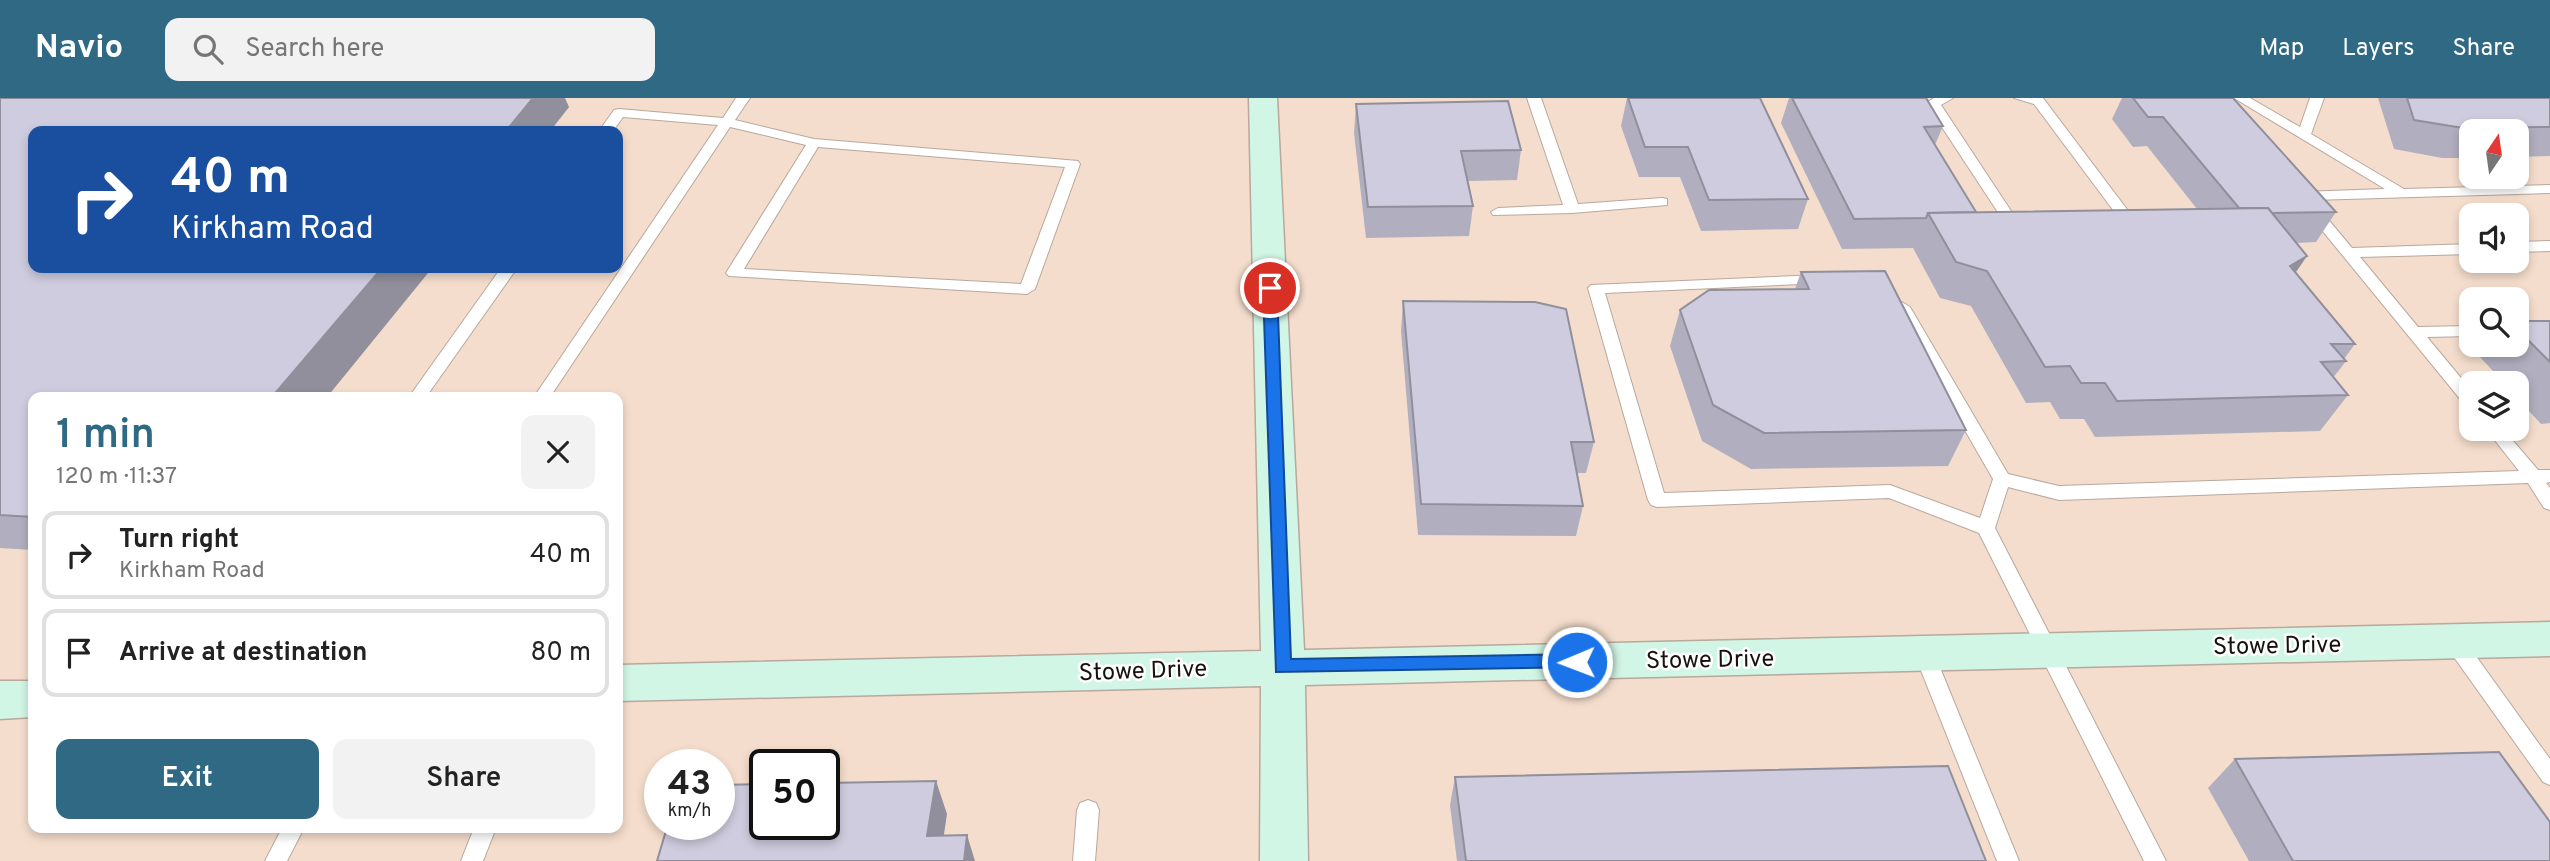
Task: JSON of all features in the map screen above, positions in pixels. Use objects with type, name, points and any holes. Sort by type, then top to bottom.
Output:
[{"type":"main road","points":[[1263,98],[1283,666],[1284,861]]},
{"type":"main road","name":"Stowe Drive","points":[[623,683],[2550,639]]},
{"type":"main road","points":[[0,700],[28,699]]},
{"type":"lane","points":[[545,392],[743,98]]},
{"type":"lane","points":[[1534,98],[1572,209]]},
{"type":"lane","points":[[1946,98],[1933,103],[2008,217]]},
{"type":"lane","points":[[2021,98],[2038,101],[2124,215]]},
{"type":"lane","points":[[2241,98],[2401,193]]},
{"type":"lane","points":[[2304,135],[2317,98]]},
{"type":"lane","points":[[610,126],[619,113],[727,122],[814,143],[1073,164],[1027,289],[734,273],[814,143]]},
{"type":"lane","points":[[2459,386],[2301,196],[2550,189]]},
{"type":"lane","points":[[1498,212],[1662,202]]},
{"type":"lane","points":[[2529,247],[2550,246]]},
{"type":"lane","points":[[2348,253],[2459,249]]},
{"type":"lane","points":[[421,392],[505,273]]},
{"type":"lane","points":[[1824,280],[1596,288],[1657,500],[1890,491],[1986,528],[2155,861]]},
{"type":"lane","points":[[1893,292],[2002,479],[2059,493],[2541,476]]},
{"type":"lane","points":[[2414,332],[2459,331]]},
{"type":"lane","points":[[2506,441],[2541,476],[2550,503]]},
{"type":"lane","points":[[1986,528],[2002,479]]},
{"type":"lane","points":[[2453,640],[2550,776]]},
{"type":"lane","points":[[1924,653],[2008,861]]},
{"type":"lane","points":[[1084,861],[1088,810]]},
{"type":"lane","points":[[276,861],[290,833]]},
{"type":"lane","points":[[472,861],[483,833]]},
{"type":"shaded area","points":[[0,98],[2550,98],[2550,861],[0,861]]},
{"type":"building","points":[[0,98],[533,98],[510,126],[28,126],[28,273],[378,273],[276,392],[28,392],[28,517],[0,515]]},
{"type":"building","points":[[1628,98],[1760,98],[1808,199],[1709,200],[1688,147],[1645,147]]},
{"type":"building","points":[[1792,98],[1926,98],[1943,126],[1924,127],[1976,212],[1928,213],[1926,218],[1854,219]]},
{"type":"building","points":[[2133,98],[2233,98],[2336,212],[2272,213],[2268,208],[2239,208],[2163,117],[2148,117]]},
{"type":"building","points":[[2407,98],[2550,98],[2550,127],[2529,127],[2529,119],[2459,119],[2459,127],[2414,120]]},
{"type":"building","points":[[1508,101],[1521,150],[1461,151],[1473,206],[1368,207],[1356,104]]},
{"type":"building","points":[[2268,208],[2307,256],[2290,266],[2355,344],[2331,344],[2346,361],[2321,362],[2348,395],[2117,401],[2105,383],[2081,383],[2070,366],[2045,367],[1987,271],[1956,262],[1928,213]]},
{"type":"building","points":[[1885,271],[1966,430],[1764,433],[1713,405],[1680,310],[1709,290],[1809,289],[1801,272]]},
{"type":"building","points":[[1403,301],[1535,302],[1566,309],[1594,442],[1571,442],[1583,506],[1421,504]]},
{"type":"building","points":[[2529,321],[2550,321],[2550,362],[2529,341]]},
{"type":"building","points":[[2499,752],[2550,822],[2550,861],[2293,861],[2235,759]]},
{"type":"building","points":[[1948,766],[1986,861],[1466,861],[1455,777]]},
{"type":"building","points":[[936,781],[927,836],[967,835],[964,861],[657,861],[663,840],[735,840],[735,785],[749,784],[749,840],[840,840],[840,783]]},
{"type":"route","points":[[1270,288],[1283,666],[1577,662]]}]
